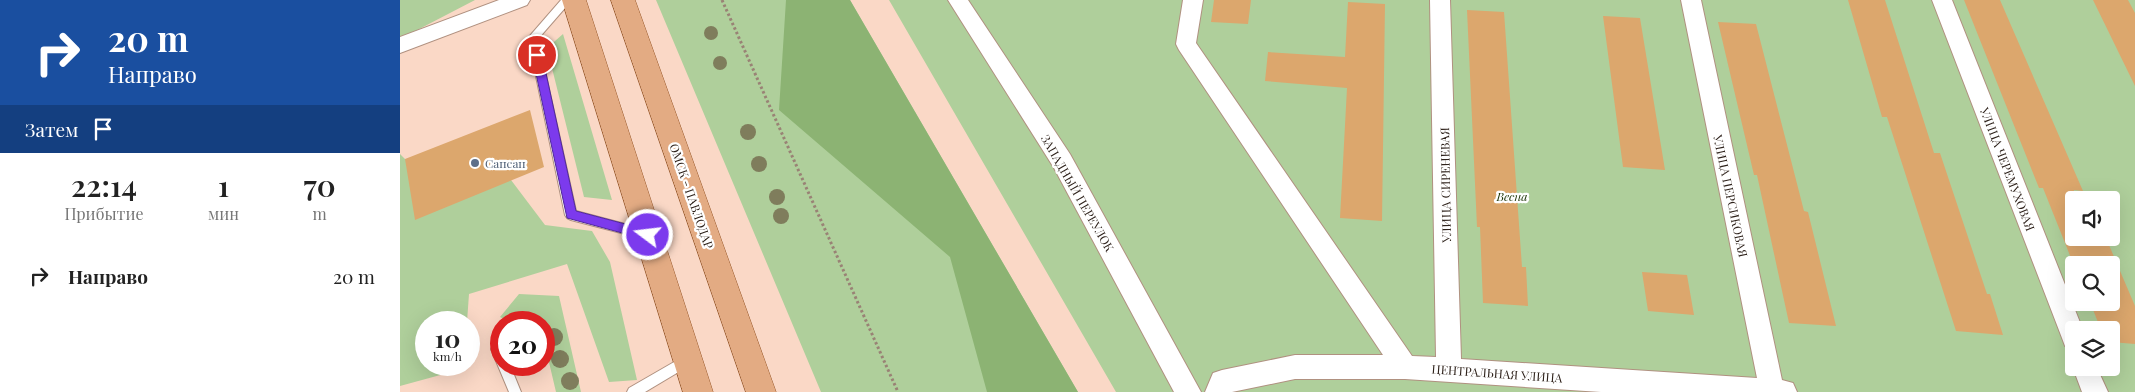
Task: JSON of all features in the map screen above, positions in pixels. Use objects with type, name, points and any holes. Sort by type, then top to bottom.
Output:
[{"type":"main road","points":[[574,0],[698,392]]},
{"type":"main road","name":"ОМСК - ПАВЛОДАР","points":[[623,0],[761,392]]},
{"type":"street","points":[[400,45],[520,0]]},
{"type":"street","name":"ЗАПАДНЫЙ ПЕРЕУЛОК","points":[[958,0],[1062,161],[1188,392]]},
{"type":"street","points":[[1193,0],[1186,44],[1405,367]]},
{"type":"street","name":"УЛИЦА СИРЕНЕВАЯ","points":[[1440,0],[1449,370]]},
{"type":"street","name":"УЛИЦА ПЕРСИКОВАЯ","points":[[1691,0],[1778,392]]},
{"type":"street","name":"УЛИЦА ЧЕРЕМУХОВАЯ","points":[[1942,0],[2067,321]]},
{"type":"street","name":"ЦЕНТРАЛЬНАЯ УЛИЦА","points":[[1218,392],[1222,382],[1295,366],[1405,367],[1778,392]]},
{"type":"street","points":[[2088,376],[2095,392]]},
{"type":"lane","points":[[566,0],[533,38],[572,215],[648,235]]},
{"type":"lane","points":[[633,392],[688,360]]},
{"type":"lane","points":[[508,376],[515,392]]},
{"type":"path","points":[[722,0],[898,392]]},
{"type":"green space","points":[[400,0],[475,0],[400,39]]},
{"type":"green space","points":[[656,0],[850,0],[1078,392],[821,392]]},
{"type":"green space","points":[[786,0],[850,0],[1078,392],[987,392],[950,257],[779,110]]},
{"type":"green space","name":"Весна","points":[[889,0],[2135,0],[2135,392],[1116,392]]},
{"type":"green space","points":[[563,34],[612,200],[584,197],[547,48]]},
{"type":"green space","points":[[400,154],[405,159],[511,180],[545,225],[592,231],[610,262],[637,380],[609,382],[567,264],[469,294],[468,311],[415,311],[415,376],[437,376],[400,386]]},
{"type":"green space","points":[[519,294],[559,296],[581,392],[556,392],[552,376],[555,376],[555,311],[505,311]]},
{"type":"building","points":[[1214,0],[1251,0],[1248,24],[1211,22]]},
{"type":"building","points":[[1848,0],[1885,0],[1934,153],[1940,153],[1987,294],[1990,294],[2003,335],[1956,331],[1887,117],[1882,117]]},
{"type":"building","points":[[1964,0],[2000,0],[2083,191],[2065,191],[2065,243],[2043,188],[2039,188]]},
{"type":"building","points":[[2093,0],[2128,0],[2135,13],[2135,86]]},
{"type":"building","points":[[1348,2],[1385,4],[1382,221],[1340,218],[1347,88],[1265,81],[1268,52],[1345,57]]},
{"type":"building","points":[[1467,10],[1504,12],[1522,267],[1526,267],[1528,306],[1483,303],[1480,227],[1477,227]]},
{"type":"building","points":[[1603,16],[1640,18],[1665,170],[1623,167]]},
{"type":"building","points":[[1718,22],[1756,24],[1804,211],[1808,212],[1836,326],[1789,323],[1757,175],[1754,175]]},
{"type":"building","name":"Сапсан","points":[[530,110],[544,167],[415,220],[405,159]]},
{"type":"building","points":[[2066,246],[2109,246],[2114,256],[2070,256]]},
{"type":"building","points":[[2120,271],[2135,306],[2135,344],[2120,343],[2120,321],[2097,321],[2094,311],[2120,311]]},
{"type":"building","points":[[1642,272],[1687,275],[1694,315],[1648,311]]},
{"type":"place","name":"Сапсан","points":[[475,163]]},
{"type":"route","points":[[537,55],[572,215],[648,235]]}]
